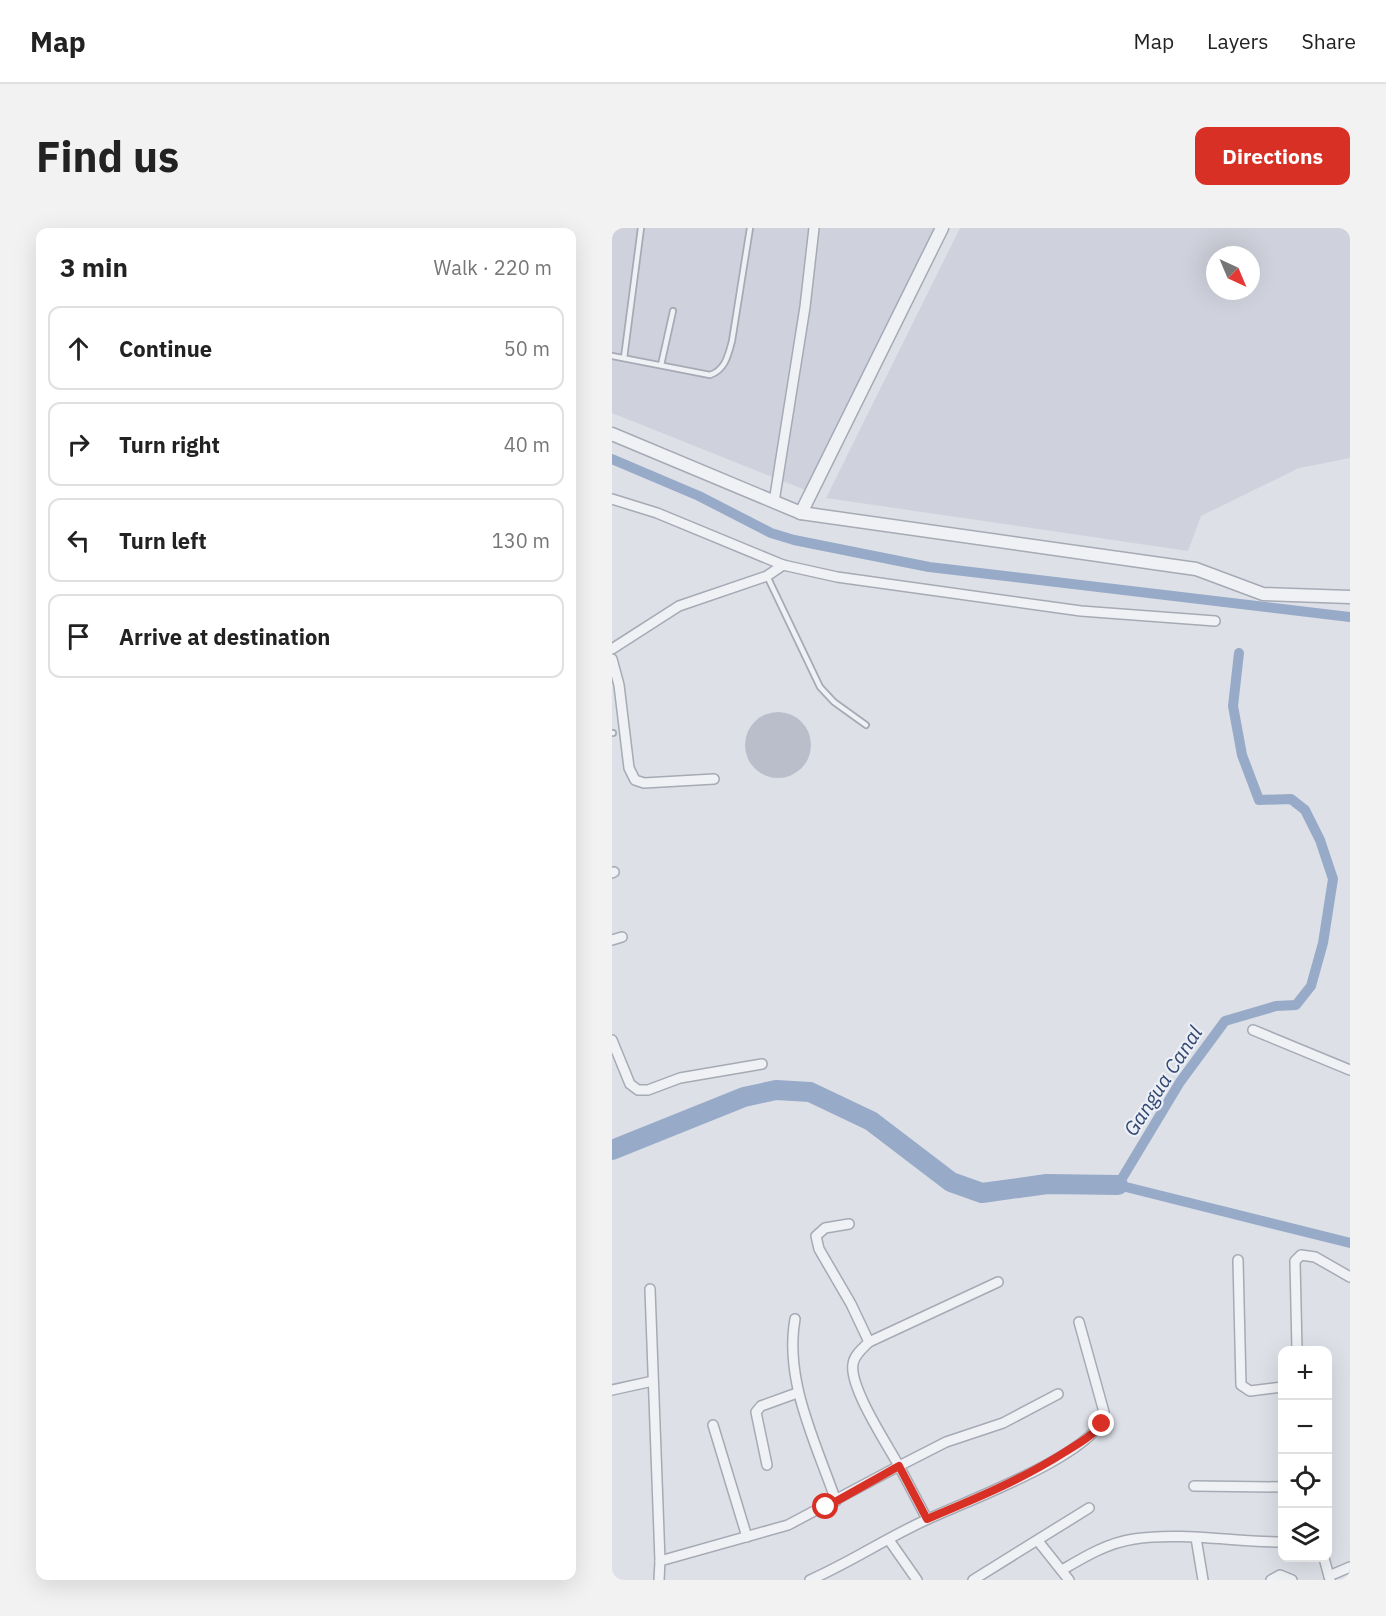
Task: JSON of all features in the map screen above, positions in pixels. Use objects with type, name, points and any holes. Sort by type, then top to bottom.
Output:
[{"type":"street","points":[[774,502],[805,307],[814,228]]},
{"type":"street","points":[[801,513],[942,228]]},
{"type":"street","points":[[612,434],[801,513],[1196,570],[1263,594],[1350,597]]},
{"type":"street","points":[[612,499],[657,513],[783,566],[845,578],[920,586],[1081,611],[1215,621]]},
{"type":"street","points":[[612,649],[679,606],[766,576],[783,566]]},
{"type":"street","points":[[612,659],[619,685],[629,768],[635,780],[644,783],[714,779]]},
{"type":"street","points":[[1253,1030],[1350,1070]]},
{"type":"street","points":[[612,1040],[630,1084],[638,1090],[648,1090],[680,1078],[762,1064]]},
{"type":"street","points":[[849,1224],[825,1228],[816,1236],[819,1249],[851,1304],[869,1342]]},
{"type":"street","points":[[1297,1346],[1295,1261],[1301,1255],[1315,1257],[1350,1277]]},
{"type":"street","points":[[1238,1260],[1241,1385],[1250,1391],[1278,1388]]},
{"type":"street","points":[[927,1519],[853,1375],[854,1358],[869,1342],[998,1282]]},
{"type":"street","points":[[650,1289],[659,1580]]},
{"type":"street","points":[[795,1319],[791,1340],[797,1393],[836,1501]]},
{"type":"street","points":[[810,1580],[833,1576],[927,1519],[1005,1487],[1037,1470],[1094,1433],[1102,1424],[1104,1412],[1079,1322]]},
{"type":"street","points":[[612,1390],[653,1381]]},
{"type":"street","points":[[767,1465],[756,1412],[761,1406],[797,1393]]},
{"type":"street","points":[[660,1561],[788,1525],[946,1442],[1003,1423],[1058,1395]]},
{"type":"street","points":[[713,1425],[747,1537]]},
{"type":"street","points":[[1194,1486],[1278,1487]]},
{"type":"street","points":[[973,1580],[1089,1508]]},
{"type":"street","points":[[1062,1570],[1092,1552],[1133,1539],[1196,1538],[1278,1542]]},
{"type":"street","points":[[1196,1538],[1203,1580]]},
{"type":"street","points":[[889,1540],[917,1580]]},
{"type":"street","points":[[1038,1541],[1068,1580]]},
{"type":"street","points":[[1325,1562],[1330,1578],[1350,1567]]},
{"type":"street","points":[[1271,1580],[1280,1575],[1292,1580]]},
{"type":"lane","points":[[624,358],[641,228]]},
{"type":"lane","points":[[612,356],[710,375],[724,366],[732,341],[750,228]]},
{"type":"lane","points":[[661,366],[673,310]]},
{"type":"lane","points":[[766,576],[820,687],[834,702],[866,725]]},
{"type":"shaded area","points":[[612,228],[934,228],[805,490],[612,413]]},
{"type":"shaded area","points":[[960,228],[1350,228],[1350,458],[1299,468],[1201,516],[1188,551],[826,498]]},
{"type":"building","points":[[778,712],[791,715],[801,722],[808,732],[811,745],[808,758],[801,768],[791,775],[778,778],[765,775],[755,768],[748,758],[745,745],[748,732],[755,722],[765,715]]},
{"type":"waterway","points":[[612,459],[699,496],[771,533],[794,540],[929,567],[1350,617]]},
{"type":"waterway","name":"Gangua Canal","points":[[1239,653],[1233,706],[1242,755],[1259,800],[1291,799],[1305,810],[1320,840],[1333,879],[1323,943],[1311,986],[1296,1005],[1276,1006],[1225,1021],[1180,1082],[1118,1185],[1350,1243]]},
{"type":"waterway","points":[[612,1150],[744,1097],[776,1090],[810,1092],[871,1121],[951,1182],[982,1193],[1047,1184],[1118,1185]]},
{"type":"route","points":[[826,1507],[899,1466],[927,1519],[1005,1487],[1037,1470],[1094,1433],[1102,1424]]}]
